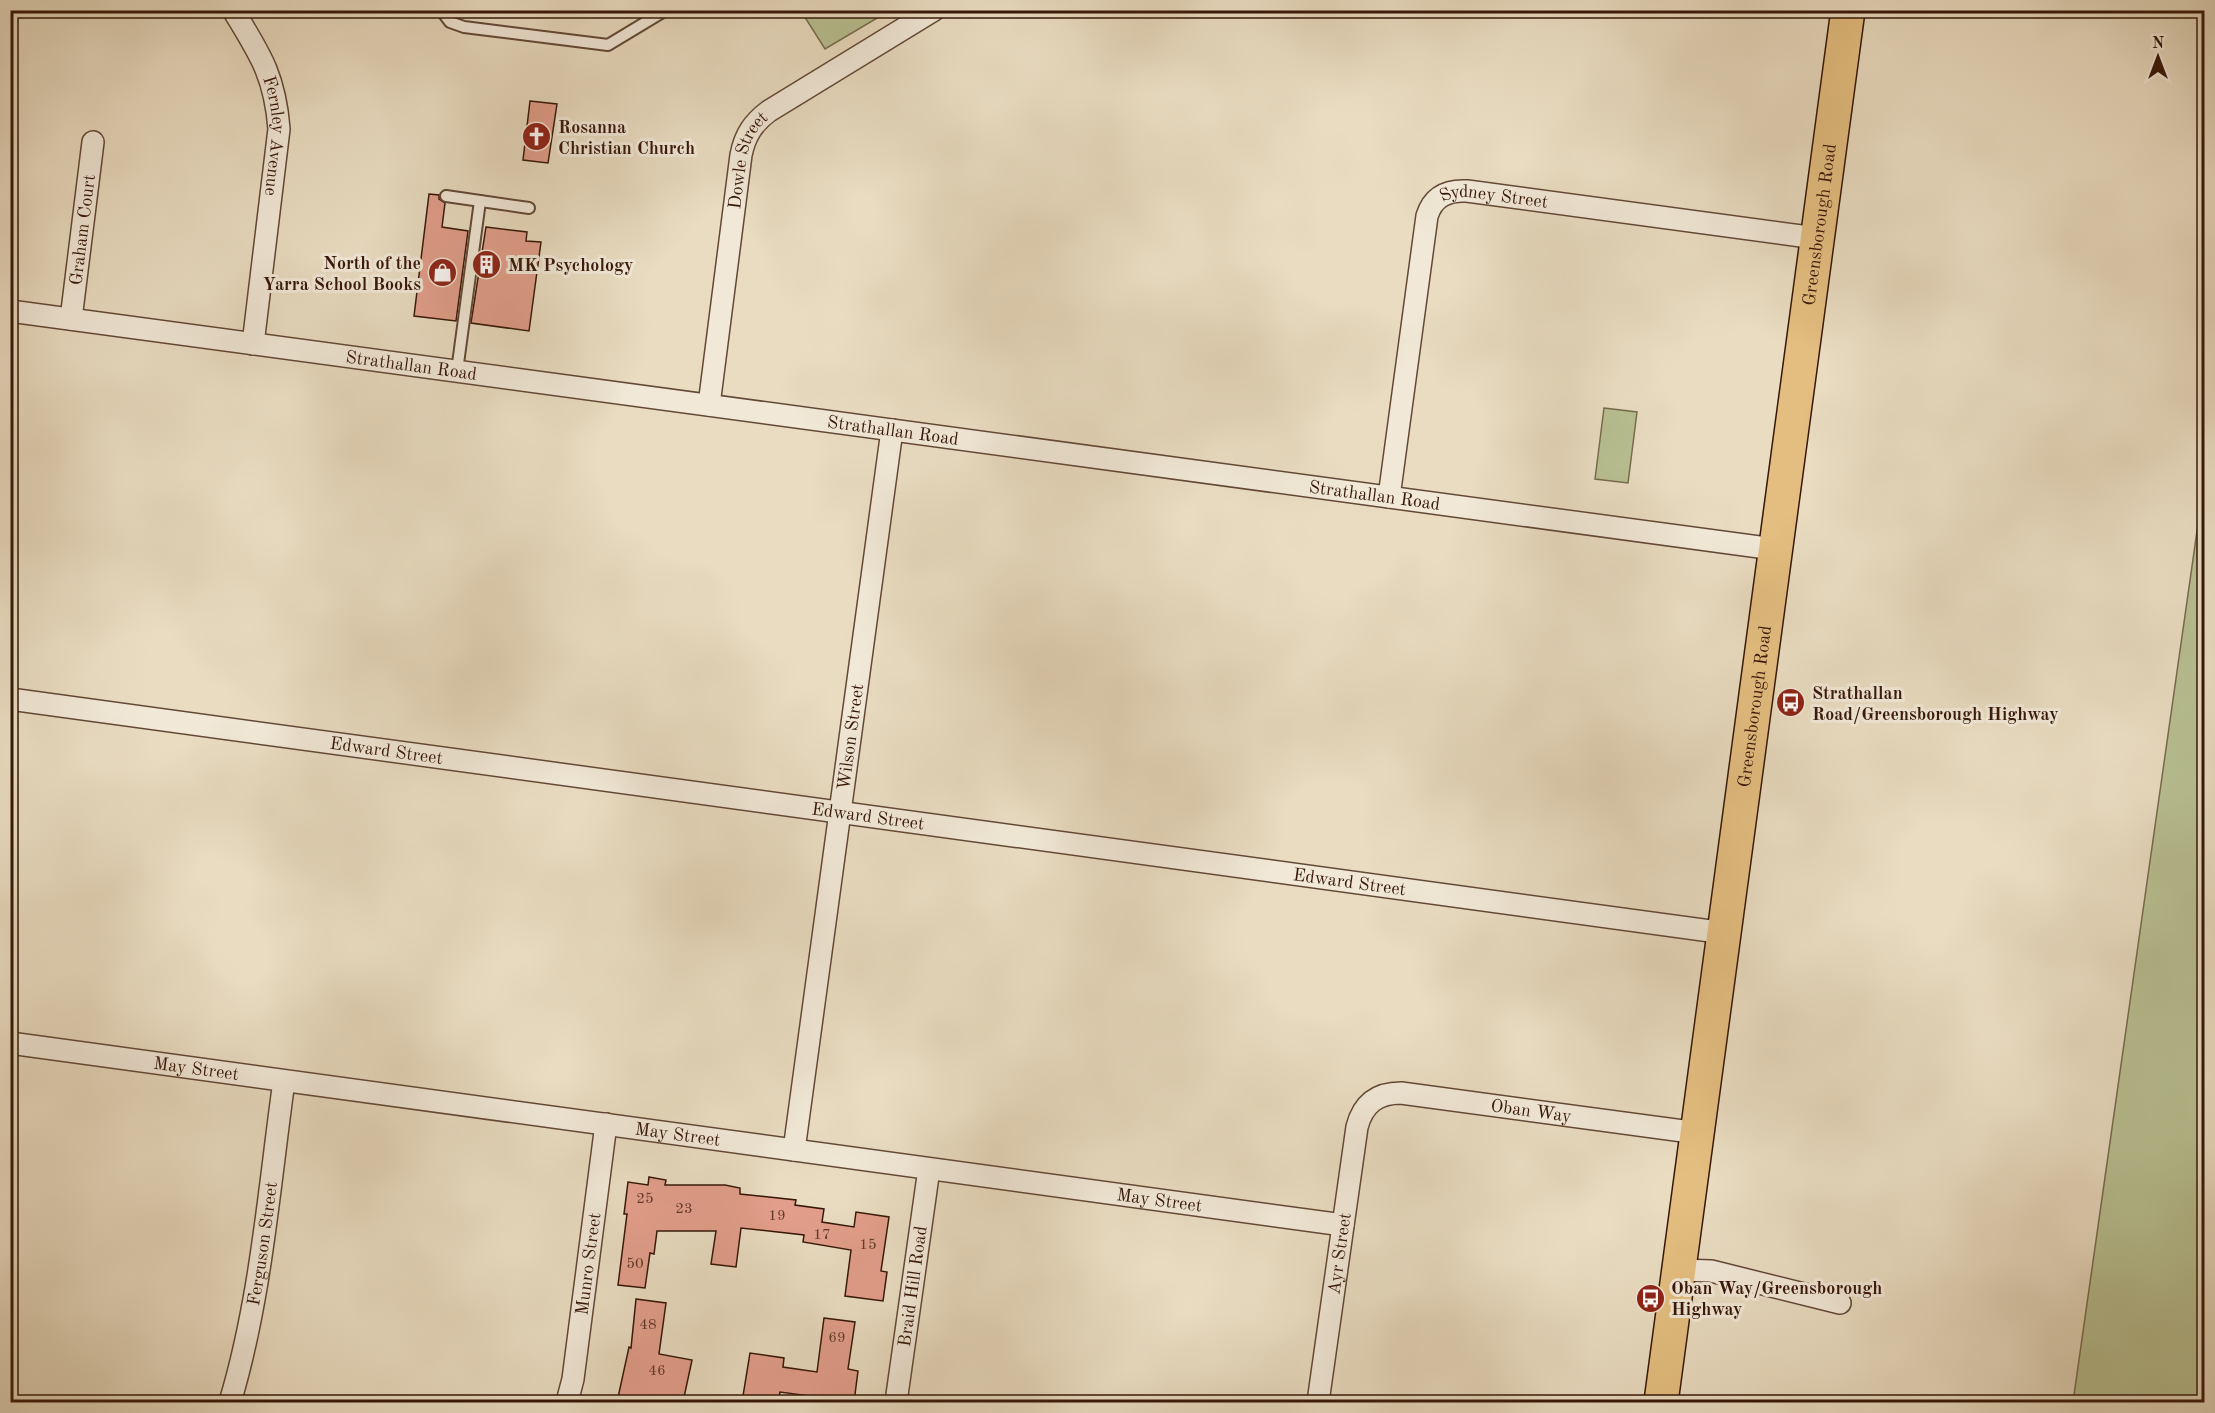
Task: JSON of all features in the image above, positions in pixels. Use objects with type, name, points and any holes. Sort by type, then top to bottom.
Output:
[{"type":"highway","name":"Greensborough Road","points":[[1661,1402],[1848,10]]},
{"type":"street","name":"Fernley Avenue","points":[[233,10],[270,75],[279,129],[253,344]]},
{"type":"street","name":"Dowle Street","points":[[709,405],[741,155],[747,134],[769,111],[934,10]]},
{"type":"street","name":"Graham Court","points":[[71,319],[93,142]]},
{"type":"street","name":"Sydney Street","points":[[1389,497],[1427,216],[1430,208],[1440,196],[1453,191],[1467,191],[1816,238]]},
{"type":"street","name":"Strathallan Road","points":[[10,311],[1774,549]]},
{"type":"street","name":"Wilson Street","points":[[794,1150],[892,430]]},
{"type":"street","name":"Edward Street","points":[[10,699],[1725,933]]},
{"type":"street","name":"May Street","points":[[10,1043],[1343,1225]]},
{"type":"street","name":"Ferguson Street","points":[[230,1402],[241,1366],[252,1315],[284,1081]]},
{"type":"street","name":"Oban Way","points":[[1366,1106],[1379,1096],[1401,1093],[1698,1133]]},
{"type":"street","name":"Ayr Street","points":[[1318,1402],[1357,1127],[1366,1106]]},
{"type":"street","name":"Munro Street","points":[[567,1402],[573,1379],[606,1124]]},
{"type":"street","name":"Braid Hill Road","points":[[896,1402],[929,1169]]},
{"type":"street","points":[[1680,1270],[1711,1271],[1840,1303]]},
{"type":"lane","points":[[441,10],[450,22],[464,27],[608,45],[666,10]]},
{"type":"lane","points":[[446,196],[529,208]]},
{"type":"lane","points":[[457,371],[480,201]]},
{"type":"green space","points":[[801,11],[889,11],[825,49]]},
{"type":"green space","points":[[1604,408],[1637,412],[1628,483],[1595,479]]},
{"type":"green space","points":[[2204,482],[2204,1402],[2073,1402]]},
{"type":"building","name":"Rosanna Christian Church","points":[[530,101],[557,104],[548,163],[523,160]]},
{"type":"building","name":"North of the Yarra School Books","points":[[429,194],[439,195],[439,199],[445,203],[442,227],[468,231],[456,321],[414,316]]},
{"type":"building","points":[[486,227],[527,232],[526,241],[541,242],[529,331],[471,323]]},
{"type":"building","points":[[649,1177],[666,1180],[665,1185],[725,1185],[740,1188],[740,1194],[796,1200],[795,1205],[824,1209],[822,1222],[854,1227],[856,1212],[889,1217],[881,1271],[887,1272],[883,1301],[845,1296],[851,1250],[803,1242],[804,1235],[741,1228],[736,1267],[711,1264],[716,1231],[657,1231],[654,1254],[650,1253],[645,1288],[618,1285],[627,1214],[624,1214],[628,1182],[648,1185]]},
{"type":"building","points":[[636,1299],[666,1303],[659,1354],[692,1360],[683,1402],[617,1402],[629,1347],[631,1348]]},
{"type":"building","points":[[824,1318],[855,1322],[848,1369],[858,1371],[854,1402],[832,1402],[833,1399],[780,1392],[778,1402],[742,1402],[750,1353],[784,1358],[783,1367],[817,1372]]},
{"type":"place","name":"Rosanna Christian Church","points":[[537,137]]},
{"type":"place","name":"MK Psychology","points":[[487,265]]},
{"type":"place","name":"North of the Yarra School Books","points":[[442,273]]},
{"type":"place","name":"Strathallan Road/Greensborough Highway","points":[[1791,703]]},
{"type":"place","name":"Oban Way/Greensborough Highway","points":[[1650,1298]]}]
